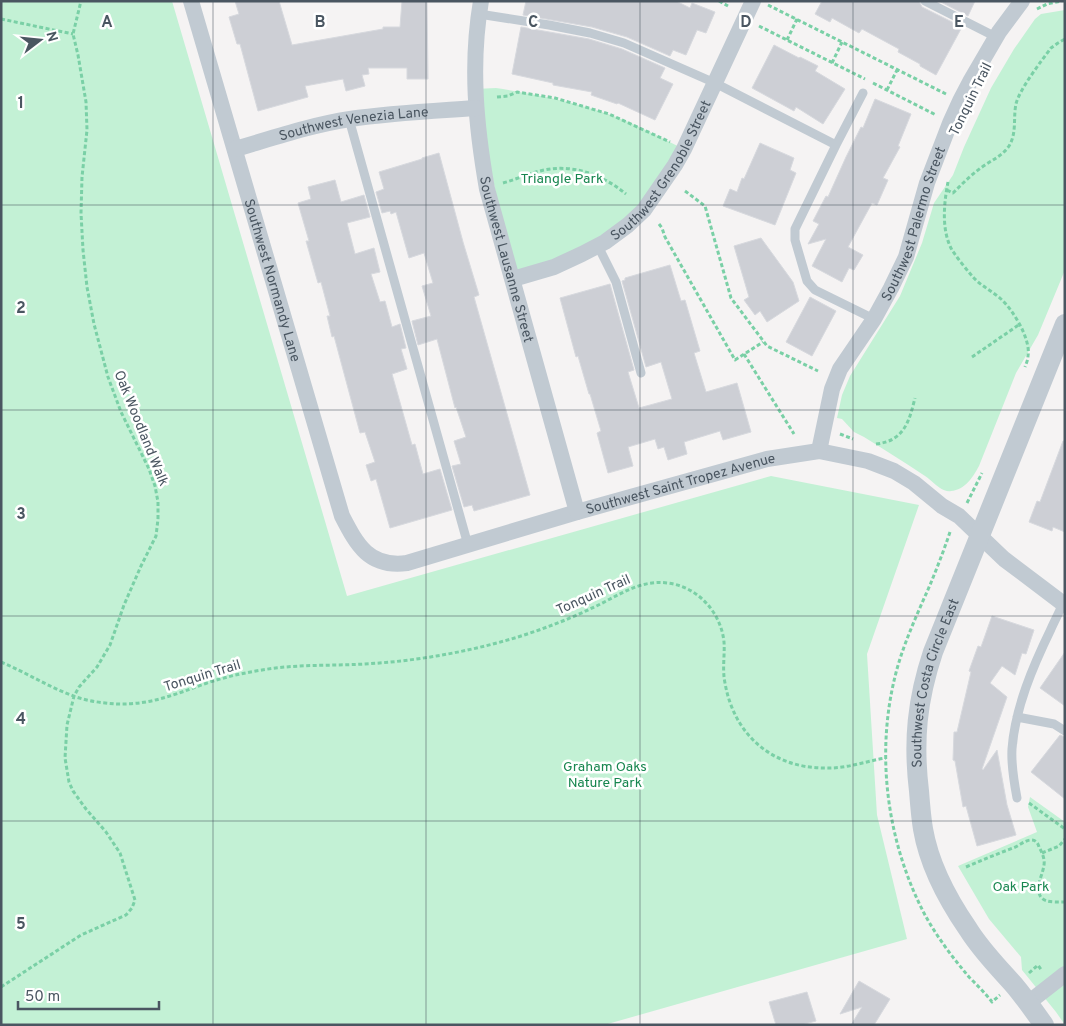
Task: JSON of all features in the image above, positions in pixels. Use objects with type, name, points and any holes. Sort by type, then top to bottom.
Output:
[{"type":"street","name":"Southwest Normandy Lane","points":[[191,1],[342,516],[354,540],[366,553]]},
{"type":"street","name":"Southwest Grenoble Street","points":[[513,279],[554,267],[598,246],[628,225],[644,210],[684,149],[753,1]]},
{"type":"street","name":"Southwest Palermo Street","points":[[819,450],[832,389],[840,369],[874,319],[906,257],[928,183],[960,101],[996,37],[1027,7]]},
{"type":"street","name":"Southwest Lausanne Street","points":[[480,8],[476,51],[476,108],[480,149],[488,189],[577,512]]},
{"type":"street","name":"Southwest Venezia Lane","points":[[235,148],[348,119],[476,108]]},
{"type":"street","name":"Southwest Costa Circle East","points":[[1044,1025],[968,931],[945,892],[932,861],[923,830],[916,756],[917,725],[926,676],[943,624],[1065,324]]},
{"type":"street","name":"Southwest Saint Tropez Avenue","points":[[366,553],[384,562],[407,563],[577,512],[767,459],[819,450],[868,461],[894,471],[959,516],[1004,559],[1064,603]]},
{"type":"street","points":[[1028,1003],[1065,974]]},
{"type":"lane","points":[[925,1],[996,37]]},
{"type":"lane","points":[[480,8],[590,33],[624,43],[715,83],[836,145]]},
{"type":"lane","points":[[863,93],[795,229],[795,240],[807,281],[811,286],[815,290],[874,319]]},
{"type":"lane","points":[[348,119],[468,544]]},
{"type":"lane","points":[[598,246],[616,282],[641,372]]},
{"type":"lane","points":[[1017,798],[1013,778],[1012,749],[1017,717],[1024,691],[1064,603]]},
{"type":"lane","points":[[1017,717],[1054,724],[1065,731]]},
{"type":"path","name":"Oak Woodland Walk","points":[[74,696],[78,687],[97,667],[110,645],[119,618],[156,536],[158,511],[149,470],[125,420],[108,377],[90,306],[84,269],[81,214],[82,177],[87,130],[86,102],[73,34],[81,1]]},
{"type":"path","points":[[720,1],[728,6]]},
{"type":"path","points":[[760,1],[960,101]]},
{"type":"path","points":[[1027,7],[1062,1]]},
{"type":"path","points":[[1,19],[73,34]]},
{"type":"path","points":[[745,19],[950,123]]},
{"type":"path","points":[[787,40],[797,19]]},
{"type":"path","points":[[946,190],[953,194],[984,165],[1002,154],[1009,146],[1015,129],[1016,105],[1020,94],[1051,48],[1065,39]]},
{"type":"path","points":[[832,63],[842,42]]},
{"type":"path","points":[[887,90],[897,70]]},
{"type":"path","points":[[497,97],[508,96],[517,92],[555,98],[609,114],[666,140]]},
{"type":"path","points":[[488,189],[538,172],[564,168],[592,173],[615,184],[626,194]]},
{"type":"path","points":[[949,178],[944,207],[945,222],[952,248],[974,278],[1000,298],[1014,314],[1026,340],[1029,356]]},
{"type":"path","points":[[685,191],[705,206],[730,298],[766,346],[818,371]]},
{"type":"path","points":[[659,224],[734,360],[763,342]]},
{"type":"path","points":[[972,357],[1020,324]]},
{"type":"path","points":[[744,354],[794,434]]},
{"type":"path","points":[[872,445],[885,443],[900,435],[908,422],[915,398]]},
{"type":"path","points":[[837,434],[855,439]]},
{"type":"path","name":"Tonquin Trail","points":[[1,662],[74,696],[108,703],[137,704],[165,698],[224,678],[265,669],[301,665],[382,663],[422,659],[454,653],[500,642],[556,624],[640,585],[666,583],[678,585],[695,593],[705,602],[716,617],[723,635],[723,670],[727,694],[740,724],[756,743],[776,758],[800,765],[824,768],[848,766],[886,758],[889,713],[899,661],[951,530]]},
{"type":"path","points":[[1,987],[81,935],[129,913],[134,905],[134,896],[120,853],[115,844],[79,800],[69,782],[65,750],[67,725],[74,696]]},
{"type":"path","points":[[1017,798],[1026,800],[1065,829]]},
{"type":"path","points":[[1042,853],[1059,846],[1065,839]]},
{"type":"path","points":[[966,867],[1031,840],[1037,842],[1044,861],[1039,894],[1044,901],[1065,902]]},
{"type":"green space","name":"Graham Oaks Nature Park","points":[[1,1],[172,1],[347,596],[771,476],[919,505],[867,654],[877,815],[907,939],[604,1025],[1,1025]]},
{"type":"green space","points":[[1065,10],[1065,270],[1038,335],[1016,373],[979,466],[964,486],[956,490],[947,491],[854,432],[842,419],[837,418],[842,395],[850,376],[900,296],[922,243],[934,203],[953,175],[991,88],[1014,49],[1035,19],[1041,14]]},
{"type":"green space","name":"Triangle Park","points":[[496,88],[552,98],[594,109],[646,130],[684,149],[628,225],[513,279],[475,89]]},
{"type":"green space","name":"Oak Park","points":[[1030,797],[1065,822],[1065,1025],[1022,970],[1021,957],[989,919],[958,866],[1037,832],[1028,807]]},
{"type":"building","points":[[235,1],[279,1],[292,45],[383,29],[383,27],[400,27],[402,1],[427,1],[428,79],[407,79],[407,68],[368,68],[369,74],[362,75],[365,86],[346,91],[343,79],[305,86],[308,97],[258,111],[240,44],[237,44],[229,17],[239,14]]},
{"type":"building","points":[[526,1],[676,1],[690,8],[692,3],[715,12],[706,33],[697,30],[686,55],[673,50],[670,56],[627,37],[592,27],[523,15]]},
{"type":"building","points":[[822,1],[919,1],[922,7],[962,27],[936,75],[898,52],[899,49],[862,29],[859,33],[832,18],[830,22],[815,14]]},
{"type":"building","points":[[939,1],[975,1],[968,16]]},
{"type":"building","points":[[521,27],[589,39],[622,49],[665,68],[660,78],[673,84],[655,120],[618,103],[591,95],[592,92],[553,85],[553,83],[512,74]]},
{"type":"building","points":[[774,45],[818,66],[815,71],[845,89],[823,124],[796,107],[794,111],[752,88]]},
{"type":"building","points":[[875,99],[911,114],[898,146],[900,147],[883,178],[888,180],[877,205],[872,203],[848,247],[863,255],[854,270],[849,268],[842,282],[812,266],[826,239],[808,244],[819,224],[813,221],[826,196],[828,197],[861,127],[863,128]]},
{"type":"building","points":[[760,143],[794,158],[790,170],[796,173],[775,225],[723,206],[730,189],[737,192]]},
{"type":"building","points":[[439,153],[479,295],[474,297],[530,495],[474,511],[472,505],[464,507],[452,466],[461,464],[454,441],[466,437],[455,408],[437,339],[418,345],[412,321],[431,316],[422,286],[433,283],[424,253],[409,258],[396,212],[391,214],[390,211],[382,213],[376,192],[384,189],[379,172]]},
{"type":"building","points":[[335,180],[341,202],[364,195],[370,217],[347,223],[355,254],[374,248],[380,272],[371,274],[380,302],[385,301],[392,327],[400,324],[406,348],[401,349],[407,369],[392,374],[412,445],[415,444],[423,474],[440,469],[452,510],[390,528],[376,479],[371,481],[366,465],[375,462],[365,432],[360,433],[334,336],[332,337],[327,316],[330,316],[321,282],[318,283],[306,241],[309,241],[298,203],[311,199],[308,187]]},
{"type":"building","points":[[761,238],[793,282],[799,301],[767,322],[760,311],[755,315],[744,300],[749,297],[734,246]]},
{"type":"building","points":[[670,265],[681,301],[685,300],[700,351],[694,353],[706,392],[737,383],[751,432],[723,440],[720,431],[684,442],[687,454],[668,460],[664,447],[658,449],[655,439],[628,447],[633,466],[608,473],[597,433],[601,431],[578,356],[576,357],[560,298],[610,284],[634,370],[628,372],[639,408],[672,399],[661,362],[646,367],[622,281],[625,278]]},
{"type":"building","points":[[810,297],[836,311],[812,356],[786,342]]},
{"type":"building","points":[[1063,441],[1065,441],[1065,532],[1053,527],[1052,531],[1029,522],[1037,501],[1040,502]]},
{"type":"building","points":[[992,616],[1034,630],[1026,654],[1022,653],[1015,675],[1002,666],[990,683],[1007,697],[982,769],[997,750],[1007,805],[1016,835],[977,846],[966,806],[963,807],[955,761],[953,760],[954,732],[957,732],[971,672],[969,671],[978,646],[981,647]]},
{"type":"building","points":[[1065,652],[1065,706],[1040,688]]},
{"type":"building","points":[[1060,735],[1065,737],[1065,799],[1031,772]]},
{"type":"building","points":[[859,981],[890,999],[874,1025],[851,1025],[862,1007],[840,1014]]},
{"type":"building","points":[[807,992],[816,1021],[801,1025],[776,1025],[769,1002]]}]
